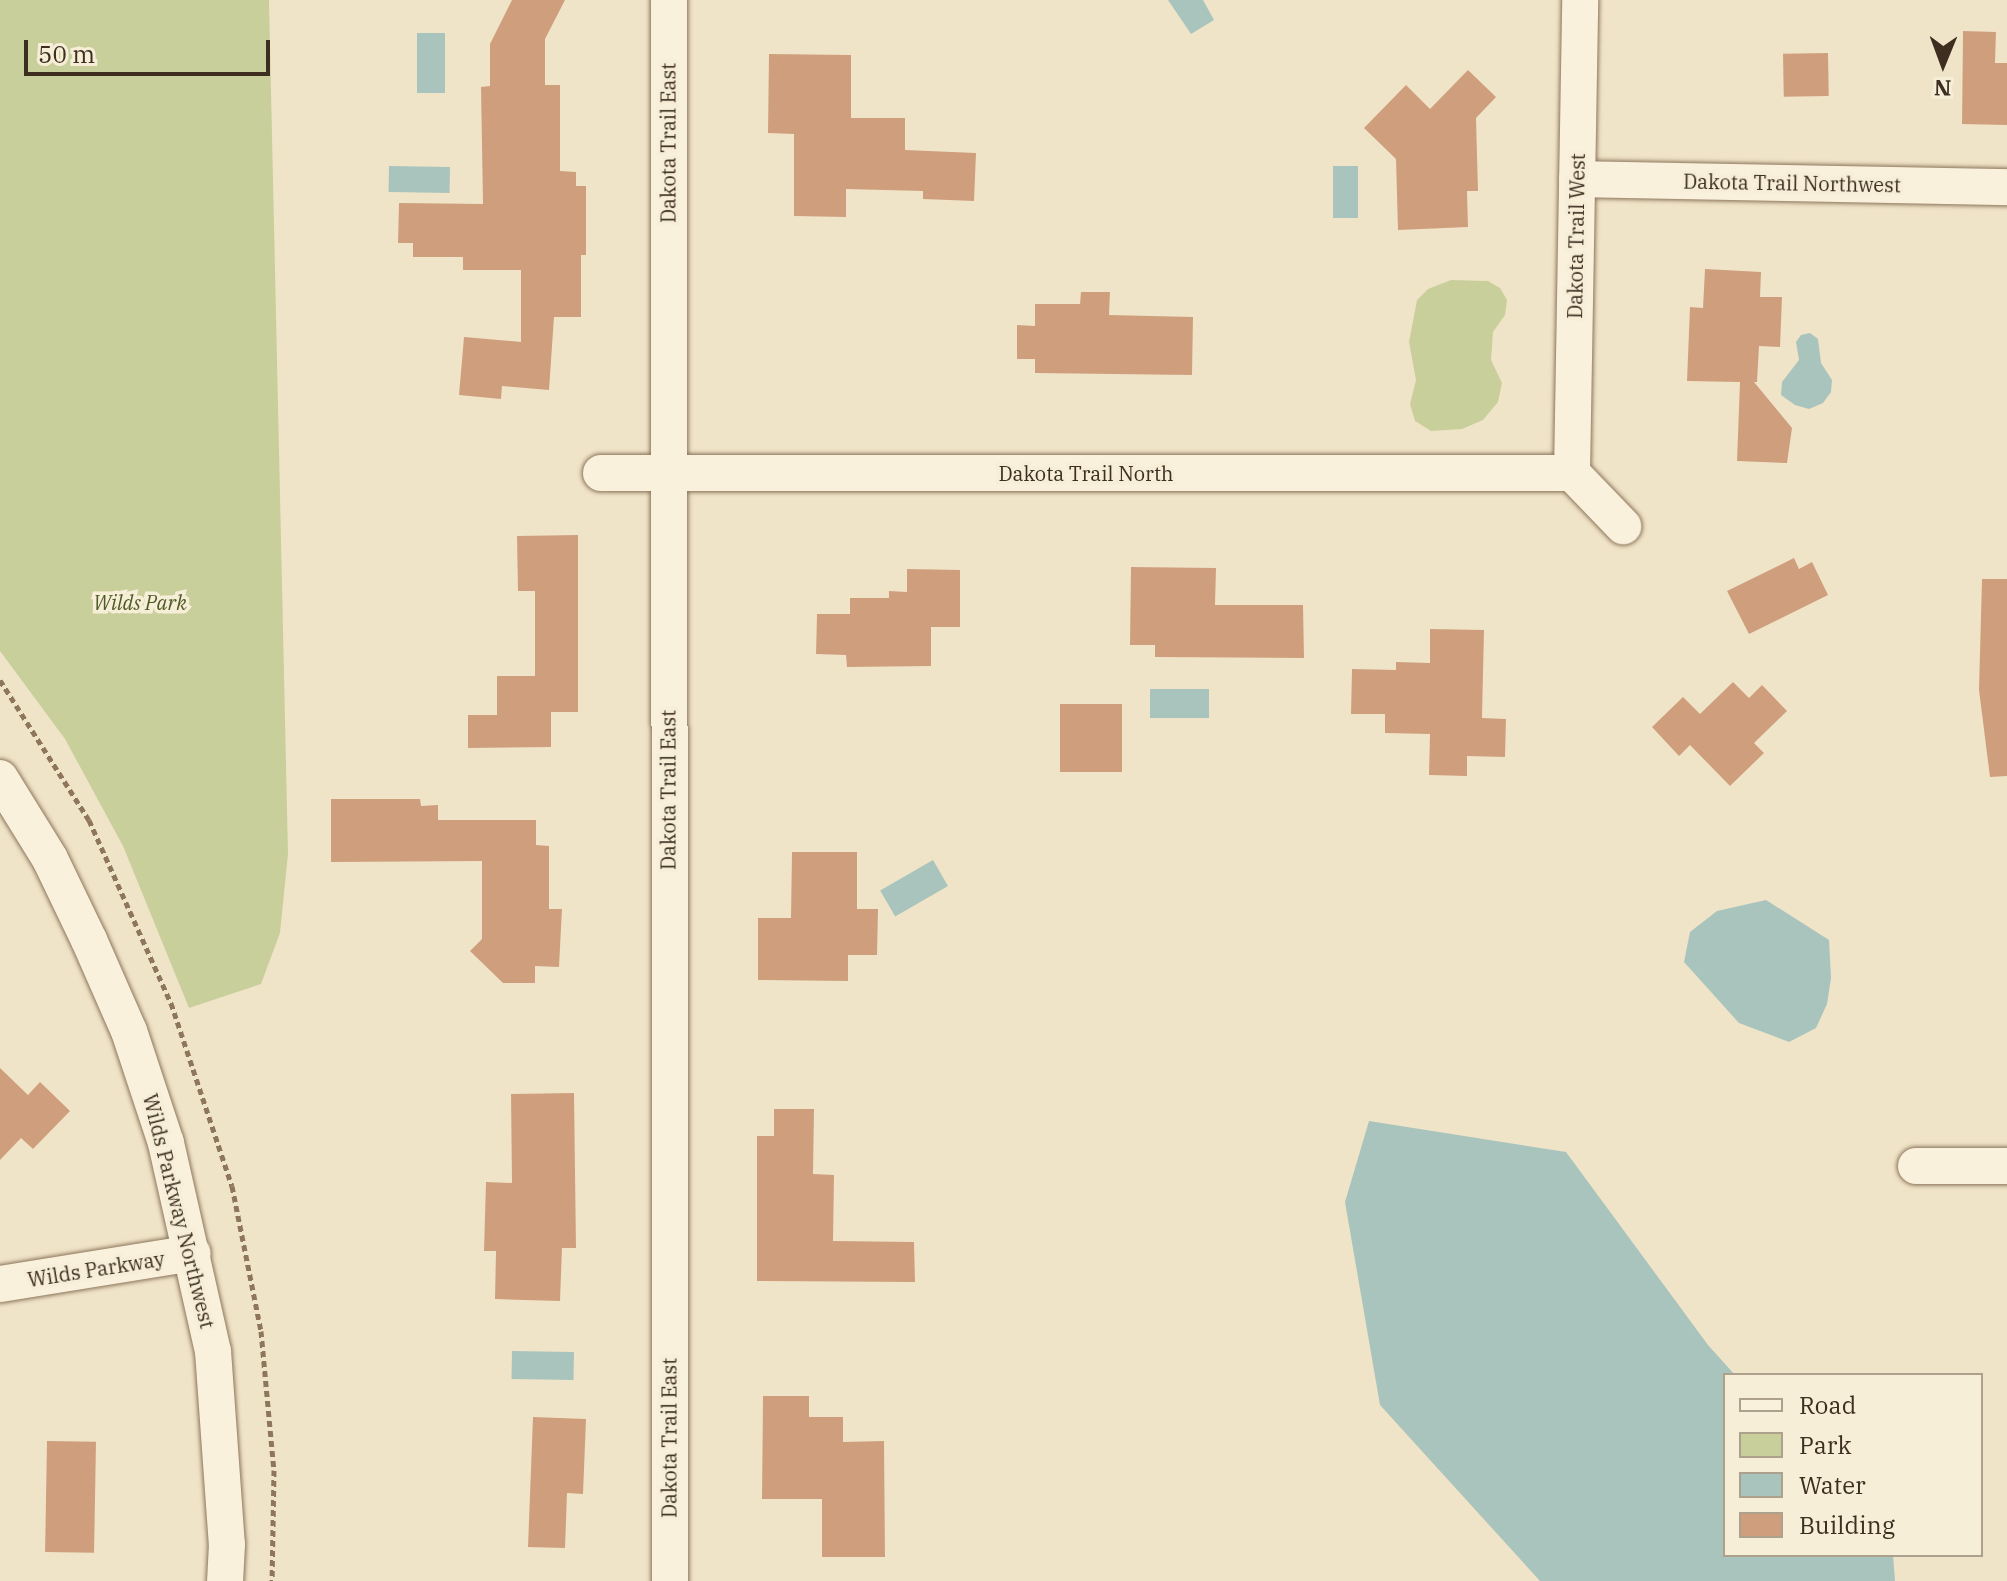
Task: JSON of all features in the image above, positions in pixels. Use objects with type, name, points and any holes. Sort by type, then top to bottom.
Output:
[{"type":"street","name":"Dakota Trail East","points":[[669,0],[670,1581]]},
{"type":"street","name":"Dakota Trail West","points":[[1572,473],[1580,0]]},
{"type":"street","name":"Dakota Trail Northwest","points":[[1577,179],[2007,187]]},
{"type":"street","name":"Dakota Trail North","points":[[601,473],[1572,473]]},
{"type":"street","points":[[1572,473],[1623,526]]},
{"type":"street","name":"Wilds Parkway Northwest","points":[[0,778],[50,859],[129,1031],[166,1143],[213,1351],[227,1544],[225,1581]]},
{"type":"street","points":[[1916,1166],[2007,1166]]},
{"type":"street","name":"Wilds Parkway","points":[[0,1284],[193,1253]]},
{"type":"green space","name":"Wilds Park","points":[[0,0],[269,0],[288,854],[280,933],[261,984],[189,1008],[123,846],[65,739],[0,651]]},
{"type":"green space","points":[[1451,280],[1488,281],[1500,288],[1507,300],[1505,315],[1493,332],[1491,360],[1502,383],[1498,402],[1483,420],[1462,429],[1431,431],[1415,421],[1410,404],[1416,380],[1409,342],[1417,300],[1428,289]]},
{"type":"water","points":[[1168,0],[1203,0],[1214,20],[1191,34]]},
{"type":"water","points":[[417,33],[445,33],[445,93],[417,93]]},
{"type":"water","points":[[389,166],[450,167],[450,193],[389,192]]},
{"type":"water","points":[[1333,166],[1358,166],[1358,218],[1333,218]]},
{"type":"water","points":[[1810,333],[1818,339],[1821,363],[1832,380],[1831,392],[1823,403],[1809,409],[1795,405],[1781,395],[1782,382],[1799,360],[1796,342],[1801,335]]},
{"type":"water","points":[[1150,689],[1209,689],[1209,718],[1150,718]]},
{"type":"water","points":[[933,860],[948,886],[895,916],[880,891]]},
{"type":"water","points":[[1766,900],[1829,940],[1831,978],[1827,1004],[1816,1028],[1789,1042],[1739,1023],[1684,962],[1690,932],[1717,911]]},
{"type":"water","points":[[1369,1121],[1566,1152],[1708,1345],[1733,1373],[1723,1373],[1723,1557],[1893,1557],[1895,1581],[1540,1581],[1380,1405],[1345,1202]]},
{"type":"water","points":[[512,1351],[574,1352],[574,1380],[512,1379]]},
{"type":"building","points":[[512,0],[565,0],[545,39],[545,85],[560,85],[560,171],[576,172],[576,186],[586,186],[586,255],[581,255],[581,317],[554,317],[549,390],[502,386],[501,399],[459,395],[464,337],[521,342],[521,270],[463,270],[463,257],[413,257],[413,243],[398,243],[399,203],[483,204],[481,87],[490,86],[490,44]]},
{"type":"building","points":[[1963,31],[1996,32],[1995,63],[2007,63],[2007,125],[1962,124]]},
{"type":"building","points":[[1828,53],[1829,96],[1784,97],[1783,54]]},
{"type":"building","points":[[769,54],[851,55],[851,118],[905,118],[905,150],[976,153],[974,201],[923,199],[923,191],[846,189],[846,217],[794,216],[794,134],[768,133]]},
{"type":"building","points":[[1468,70],[1496,97],[1476,118],[1478,191],[1467,191],[1468,227],[1398,230],[1396,159],[1364,128],[1406,85],[1430,109]]},
{"type":"building","points":[[1705,269],[1761,272],[1760,297],[1782,297],[1780,347],[1759,346],[1757,382],[1754,382],[1792,428],[1787,463],[1737,461],[1740,382],[1687,381],[1690,307],[1703,308]]},
{"type":"building","points":[[1081,292],[1110,292],[1109,315],[1193,317],[1192,375],[1035,373],[1035,359],[1017,359],[1017,325],[1035,326],[1035,304],[1080,304]]},
{"type":"building","points":[[578,535],[578,712],[551,712],[551,747],[468,748],[468,715],[497,715],[497,676],[535,676],[535,591],[518,591],[517,536]]},
{"type":"building","points":[[1794,558],[1799,569],[1812,562],[1828,595],[1749,634],[1727,591]]},
{"type":"building","points":[[1131,567],[1216,568],[1215,605],[1303,605],[1304,658],[1155,657],[1155,645],[1130,645]]},
{"type":"building","points":[[907,569],[960,570],[960,627],[931,627],[931,666],[847,667],[846,655],[816,654],[817,614],[850,614],[850,598],[889,598],[889,591],[907,592]]},
{"type":"building","points":[[1982,579],[2007,579],[2007,776],[1990,777],[1979,690]]},
{"type":"building","points":[[1430,629],[1484,630],[1482,718],[1506,719],[1505,757],[1467,756],[1467,776],[1429,775],[1430,734],[1385,733],[1385,714],[1351,714],[1352,669],[1396,670],[1396,662],[1430,663]]},
{"type":"building","points":[[1733,682],[1749,698],[1762,685],[1787,711],[1754,743],[1764,753],[1730,786],[1690,745],[1679,756],[1652,727],[1683,697],[1700,714]]},
{"type":"building","points":[[1060,704],[1122,704],[1122,772],[1060,772]]},
{"type":"building","points":[[331,799],[420,799],[421,806],[438,805],[438,820],[536,820],[536,845],[549,846],[549,909],[562,909],[559,967],[535,966],[535,983],[503,983],[470,951],[482,939],[482,861],[331,862]]},
{"type":"building","points":[[792,852],[857,852],[857,909],[878,909],[877,955],[848,955],[848,981],[758,980],[758,918],[791,918]]},
{"type":"building","points":[[0,1068],[28,1095],[40,1082],[70,1111],[33,1149],[21,1138],[0,1160]]},
{"type":"building","points":[[574,1093],[576,1248],[562,1248],[560,1301],[495,1299],[496,1251],[484,1251],[486,1182],[512,1183],[511,1094]]},
{"type":"building","points":[[774,1109],[814,1109],[813,1174],[834,1175],[833,1241],[914,1242],[915,1282],[757,1281],[757,1136],[774,1136]]},
{"type":"building","points":[[763,1396],[809,1396],[809,1417],[843,1417],[843,1442],[884,1441],[885,1557],[822,1557],[822,1499],[762,1499]]},
{"type":"building","points":[[533,1417],[586,1419],[583,1494],[567,1493],[565,1548],[528,1547]]},
{"type":"building","points":[[47,1441],[96,1442],[94,1553],[45,1552]]}]
